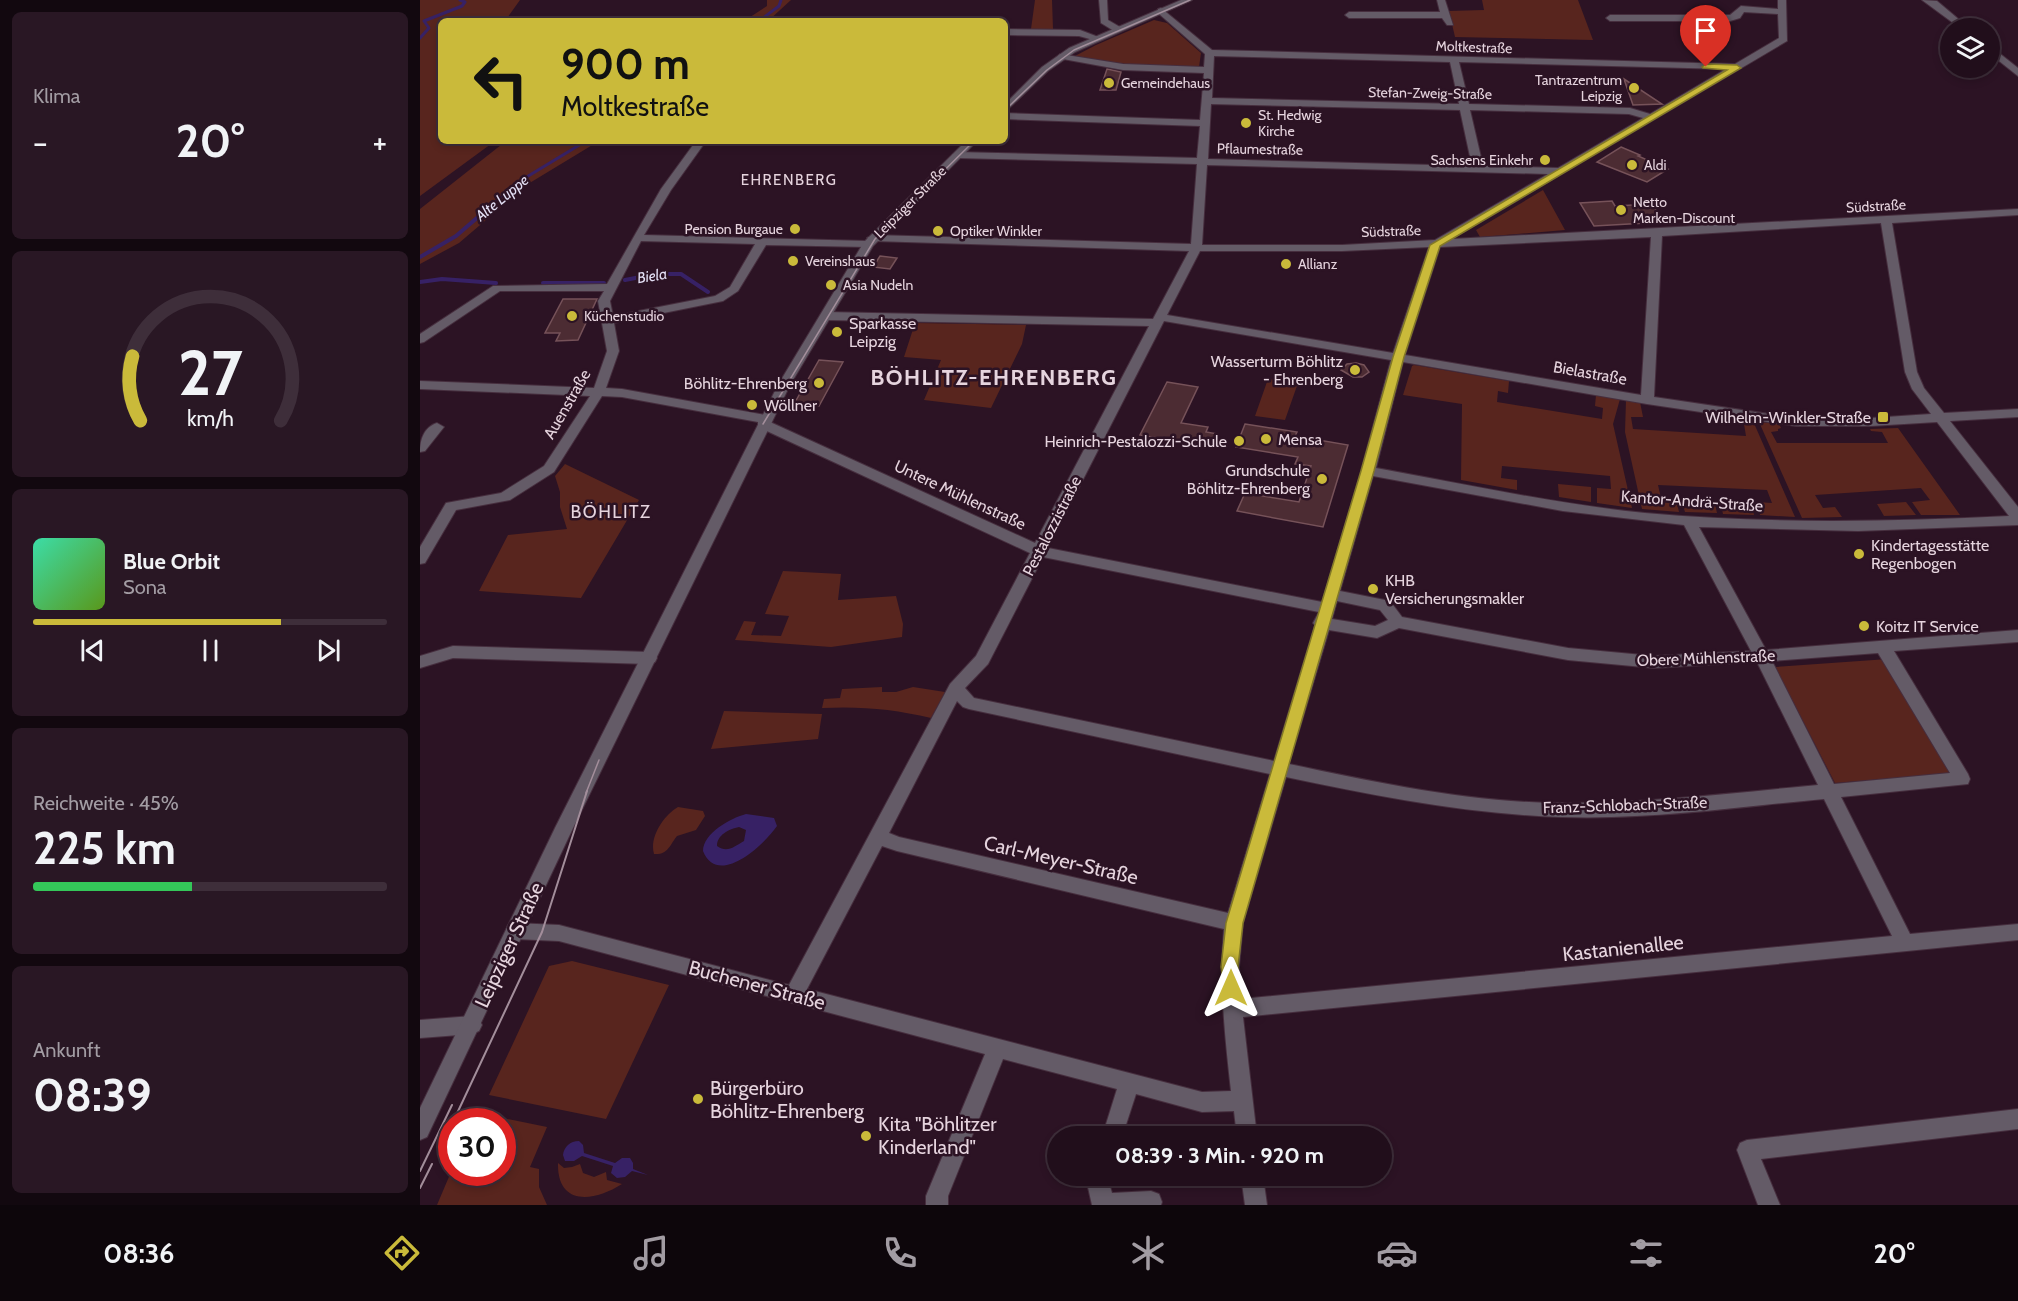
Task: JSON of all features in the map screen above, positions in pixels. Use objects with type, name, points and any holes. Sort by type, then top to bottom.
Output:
[{"type":"street","points":[[1103,0],[1104,21],[1117,30]]},
{"type":"street","points":[[1008,106],[1045,69],[1063,56],[1097,38],[1188,0]]},
{"type":"street","points":[[1349,15],[1447,19],[1441,0]]},
{"type":"street","points":[[1245,1126],[1232,1009],[1230,967],[1234,923],[1321,623],[1368,471],[1398,357],[1436,245],[1784,39],[1782,0]]},
{"type":"street","points":[[1926,0],[1934,3],[1953,18]]},
{"type":"street","points":[[1610,18],[1730,18],[1737,16],[1740,9],[1783,12]]},
{"type":"street","points":[[1161,11],[1210,53]]},
{"type":"street","points":[[1008,32],[1080,33],[1097,38]]},
{"type":"street","name":"Moltkestraße","points":[[1210,53],[1737,68]]},
{"type":"street","name":"Pestalozzistraße","points":[[794,995],[956,688],[982,660],[1196,248],[1210,53]]},
{"type":"street","points":[[1063,56],[1123,67],[1209,70]]},
{"type":"street","points":[[2000,57],[2018,73]]},
{"type":"street","points":[[1454,60],[1478,168]]},
{"type":"street","name":"Stefan-Zweig-Straße","points":[[1207,101],[1630,111],[1652,118]]},
{"type":"street","points":[[1008,116],[1206,123]]},
{"type":"street","name":"Auenstraße","points":[[420,560],[451,506],[505,497],[549,469],[599,390],[613,351],[604,301],[666,189],[699,144]]},
{"type":"street","name":"Leipziger Straße","points":[[420,1130],[765,422],[871,241],[969,144]]},
{"type":"street","name":"Pflaumestraße","points":[[957,155],[1561,171]]},
{"type":"street","name":"Südstraße","points":[[637,238],[1196,248],[1342,248],[1436,245],[2018,212]]},
{"type":"street","points":[[1886,221],[1911,372],[1917,389],[2018,519]]},
{"type":"street","points":[[1647,400],[1657,233]]},
{"type":"street","points":[[608,321],[719,299],[734,289],[763,241]]},
{"type":"street","points":[[420,339],[497,288],[612,287]]},
{"type":"street","name":"Bielastraße","points":[[826,316],[1158,320],[1796,422],[1871,422],[2018,413]]},
{"type":"street","name":"Untere Mühlenstraße","points":[[420,386],[599,390],[765,422],[1039,551],[1328,601]]},
{"type":"street","points":[[420,448],[437,427]]},
{"type":"street","name":"Kantor-Andrä-Straße","points":[[1368,471],[1592,511],[1688,520],[1786,526],[1953,524],[2018,519]]},
{"type":"street","points":[[1688,520],[1762,656],[1905,943]]},
{"type":"street","points":[[1328,601],[1385,605],[1397,622]]},
{"type":"street","name":"Obere Mühlenstraße","points":[[1321,623],[1377,632],[1397,622],[1568,654],[1654,662],[2018,636]]},
{"type":"street","name":"Franz-Schlobach-Straße","points":[[956,688],[969,703],[1379,790],[1475,804],[1562,810],[1658,807],[1962,779],[1883,647]]},
{"type":"street","points":[[420,662],[453,652],[649,658]]},
{"type":"street","name":"Carl-Meyer-Straße","points":[[878,836],[897,844],[1234,923]]},
{"type":"street","name":"Buchener Straße","points":[[515,931],[559,933],[1202,1102],[1243,1101]]},
{"type":"street","name":"Kastanienallee","points":[[1232,1009],[2018,932]]},
{"type":"street","points":[[420,1029],[472,1025]]},
{"type":"street","points":[[937,1205],[937,1196],[997,1048]]},
{"type":"street","points":[[1115,1126],[1129,1083]]},
{"type":"street","points":[[1769,1205],[1747,1150],[2018,1119]]},
{"type":"street","points":[[1098,1186],[1100,1199],[1112,1204],[1151,1202]]},
{"type":"street","points":[[1253,1186],[1256,1205]]},
{"type":"shaded area","points":[[420,0],[520,0],[507,18],[438,18],[438,144],[491,144],[420,196]]},
{"type":"shaded area","points":[[767,0],[791,0],[771,18],[749,18],[767,6]]},
{"type":"shaded area","points":[[1035,0],[1052,0],[1053,29],[1031,29]]},
{"type":"shaded area","points":[[1482,0],[1578,0],[1593,40],[1455,37],[1449,11],[1484,10]]},
{"type":"shaded area","points":[[1154,20],[1167,23],[1201,53],[1199,67],[1125,64],[1075,56],[1096,45]]},
{"type":"shaded area","points":[[502,144],[594,144],[528,184],[459,243],[420,264],[420,209]]},
{"type":"shaded area","points":[[1543,190],[1565,230],[1480,237],[1476,230]]},
{"type":"shaded area","points":[[915,323],[1026,325],[1022,344],[991,408],[924,400],[941,360],[904,357]]},
{"type":"shaded area","points":[[1414,365],[1509,381],[1508,393],[1498,391],[1497,402],[1602,419],[1603,408],[1595,406],[1596,395],[1620,399],[1613,424],[1632,508],[1597,503],[1597,488],[1611,489],[1610,476],[1502,466],[1501,478],[1517,480],[1517,490],[1461,480],[1462,404],[1403,395]]},
{"type":"shaded area","points":[[1268,379],[1298,383],[1285,420],[1255,416]]},
{"type":"shaded area","points":[[1626,400],[1640,402],[1643,417],[1631,417],[1633,429],[1746,436],[1744,424],[1733,423],[1731,417],[1753,421],[1795,517],[1760,515],[1757,502],[1772,503],[1767,490],[1658,485],[1661,498],[1676,499],[1679,512],[1642,509],[1625,432]]},
{"type":"shaded area","points":[[1759,422],[1779,424],[1781,428],[1778,431],[1771,432],[1777,443],[1888,443],[1882,432],[1870,429],[1898,428],[1960,515],[1921,515],[1912,502],[1930,500],[1921,488],[1815,495],[1823,508],[1835,507],[1842,517],[1802,518]]},
{"type":"shaded area","points":[[565,464],[639,500],[581,598],[479,591],[508,535],[567,529],[560,507],[560,492],[555,476]]},
{"type":"shaded area","points":[[1558,484],[1591,487],[1591,502],[1559,497]]},
{"type":"shaded area","points":[[1681,499],[1714,500],[1717,513],[1685,512]]},
{"type":"shaded area","points":[[1720,501],[1751,502],[1754,515],[1723,514]]},
{"type":"shaded area","points":[[1906,502],[1916,515],[1884,516],[1877,504]]},
{"type":"shaded area","points":[[783,571],[841,574],[838,600],[896,596],[903,624],[902,637],[831,647],[735,640],[744,621],[756,622],[751,635],[781,636],[789,616],[765,614]]},
{"type":"shaded area","points":[[1888,659],[1954,773],[1835,783],[1775,667]]},
{"type":"shaded area","points":[[882,687],[882,692],[896,692],[913,687],[945,692],[931,718],[877,709],[822,708],[824,699],[840,698],[842,689]]},
{"type":"shaded area","points":[[724,711],[822,714],[818,739],[711,749]]},
{"type":"shaded area","points":[[678,807],[703,811],[705,816],[696,830],[677,836],[665,851],[654,854],[654,841],[659,827]]},
{"type":"shaded area","points":[[746,814],[774,818],[777,826],[762,843],[741,860],[719,865],[710,861],[703,851],[708,838],[719,827]],"holes":[[[739,827],[746,830],[744,841],[737,845],[727,849],[717,846],[721,836],[728,831]]]},
{"type":"shaded area","points":[[572,961],[669,985],[606,1119],[489,1095],[549,966]]},
{"type":"shaded area","points":[[516,1121],[547,1127],[530,1167],[539,1169],[539,1187],[547,1205],[437,1205],[445,1186],[516,1186]]},
{"type":"shaded area","points":[[579,1141],[583,1145],[584,1153],[615,1163],[622,1158],[630,1158],[633,1169],[648,1175],[632,1171],[625,1177],[617,1178],[611,1173],[613,1166],[582,1156],[574,1161],[565,1161],[563,1155],[566,1147],[570,1143]]},
{"type":"shaded area","points":[[558,1163],[564,1168],[580,1164],[583,1173],[594,1177],[606,1172],[607,1180],[622,1184],[599,1195],[578,1196],[563,1187],[559,1177]]},
{"type":"building","name":"Gemeindehaus","points":[[1107,69],[1121,72],[1116,90],[1100,90]]},
{"type":"building","points":[[1624,79],[1662,104],[1633,105]]},
{"type":"building","name":"Aldi","points":[[1621,147],[1668,169],[1647,182],[1597,162]]},
{"type":"building","name":"Netto Marken-Discount","points":[[1612,201],[1615,206],[1652,204],[1664,222],[1594,226],[1580,203]]},
{"type":"building","points":[[880,256],[897,258],[890,269],[873,267]]},
{"type":"building","name":"Küchenstudio","points":[[563,299],[597,299],[578,340],[556,341],[560,333],[545,333]]},
{"type":"building","name":"Böhlitz-Ehrenberg","points":[[819,360],[843,362],[819,406],[794,404]]},
{"type":"building","name":"Wasserturm Böhlitz - Ehrenberg","points":[[1347,364],[1364,365],[1369,372],[1362,377],[1353,377],[1341,370]]},
{"type":"building","name":"Heinrich-Pestalozzi-Schule","points":[[1167,382],[1198,387],[1181,423],[1208,427],[1206,432],[1218,434],[1212,448],[1140,435]]},
{"type":"building","name":"Grundschule Böhlitz-Ehrenberg","points":[[1245,424],[1297,432],[1295,436],[1348,445],[1323,527],[1237,511],[1245,493],[1299,502],[1311,466],[1295,464],[1298,457],[1236,447]]},
{"type":"waterway","points":[[420,38],[429,28],[424,21],[462,6],[465,2],[460,0]]},
{"type":"waterway","name":"Alte Luppe","points":[[763,18],[779,6],[781,0]]},
{"type":"waterway","name":"Alte Luppe","points":[[491,206],[520,181],[581,144]]},
{"type":"waterway","name":"Alte Luppe","points":[[420,257],[456,236],[492,205]]},
{"type":"waterway","name":"Biela","points":[[625,280],[656,274],[681,274],[708,292]]},
{"type":"waterway","name":"Biela","points":[[420,282],[442,279],[496,283]]},
{"type":"waterway","name":"Biela","points":[[543,283],[604,283]]},
{"type":"tram line","points":[[1008,107],[1047,70],[1074,50],[1190,0]]},
{"type":"tram line","points":[[763,424],[875,239],[971,144]]},
{"type":"tram line","points":[[586,793],[599,760]]},
{"type":"tram line","points":[[460,1108],[542,932],[587,791]]},
{"type":"tram line","points":[[420,1171],[452,1105]]},
{"type":"tram line","points":[[420,1188],[432,1164]]},
{"type":"place","name":"Gemeindehaus","points":[[1109,83]]},
{"type":"place","name":"Tantrazentrum Leipzig","points":[[1634,88]]},
{"type":"place","name":"St. Hedwig Kirche","points":[[1246,123]]},
{"type":"place","name":"Sachsens Einkehr","points":[[1545,160]]},
{"type":"place","name":"Aldi","points":[[1632,165]]},
{"type":"place","name":"Netto Marken-Discount","points":[[1621,210]]},
{"type":"place","name":"Pension Burgaue","points":[[795,229]]},
{"type":"place","name":"Optiker Winkler","points":[[938,231]]},
{"type":"place","name":"Vereinshaus","points":[[793,261]]},
{"type":"place","name":"Allianz","points":[[1286,264]]},
{"type":"place","name":"Asia Nudeln","points":[[831,285]]},
{"type":"place","name":"Küchenstudio","points":[[572,316]]},
{"type":"place","name":"Sparkasse Leipzig","points":[[837,332]]},
{"type":"place","name":"Wasserturm Böhlitz - Ehrenberg","points":[[1355,370]]},
{"type":"place","name":"Böhlitz-Ehrenberg","points":[[819,383]]},
{"type":"place","name":"Wöllner","points":[[752,405]]},
{"type":"place","name":"Wilhelm-Winkler-Straße","points":[[1883,417]]},
{"type":"place","name":"Mensa","points":[[1266,439]]},
{"type":"place","name":"Heinrich-Pestalozzi-Schule","points":[[1239,441]]},
{"type":"place","name":"Grundschule Böhlitz-Ehrenberg","points":[[1322,479]]},
{"type":"place","name":"Kindertagesstätte Regenbogen","points":[[1859,554]]},
{"type":"place","name":"KHB Versicherungsmakler","points":[[1373,589]]},
{"type":"place","name":"Koitz IT Service","points":[[1864,626]]},
{"type":"place","name":"Bürgerbüro Böhlitz-Ehrenberg","points":[[698,1099]]},
{"type":"place","name":"Kita \"Böhlitzer Kinderland\"","points":[[866,1136]]},
{"type":"district","name":"EHRENBERG","points":[[789,180]]},
{"type":"district","name":"BÖHLITZ-EHRENBERG","points":[[994,377]]},
{"type":"district","name":"BÖHLITZ","points":[[611,512]]},
{"type":"route","points":[[1231,988],[1230,967],[1234,923],[1321,623],[1368,471],[1398,357],[1436,245],[1612,139],[1737,68],[1706,67]]}]
